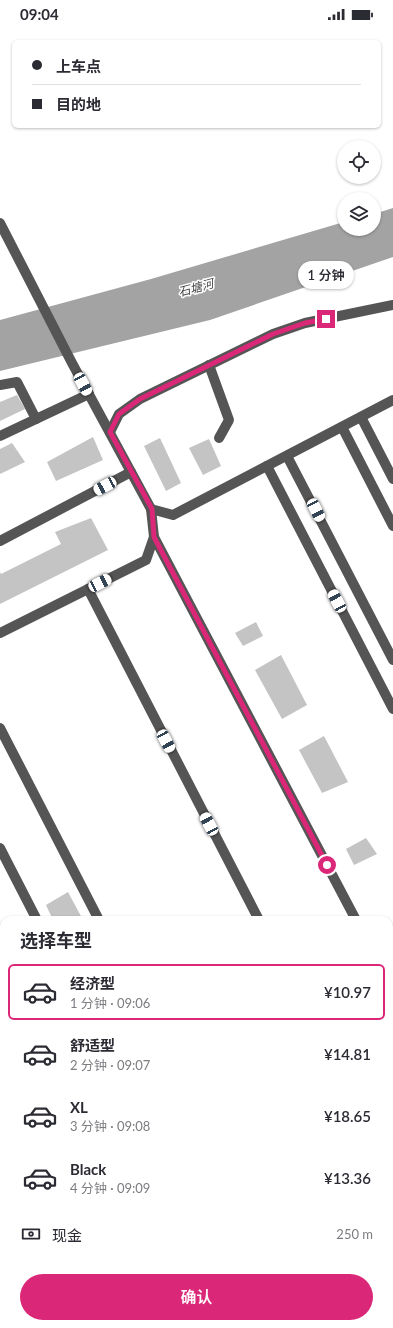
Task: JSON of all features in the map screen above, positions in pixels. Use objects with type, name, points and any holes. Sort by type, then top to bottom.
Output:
[{"type":"street","points":[[0,223],[72,363],[152,509],[154,537],[146,560],[0,633]]},
{"type":"street","points":[[110,432],[119,414],[140,399],[273,334],[305,323],[393,305]]},
{"type":"street","points":[[209,365],[229,420],[220,438]]},
{"type":"street","points":[[0,386],[17,382],[36,419]]},
{"type":"street","points":[[0,436],[89,394]]},
{"type":"street","points":[[152,509],[173,515],[393,400]]},
{"type":"street","points":[[361,417],[393,479]]},
{"type":"street","points":[[342,427],[393,526]]},
{"type":"street","points":[[288,456],[393,660]]},
{"type":"street","points":[[267,466],[393,709]]},
{"type":"street","points":[[0,541],[131,472]]},
{"type":"street","points":[[154,537],[354,916]]},
{"type":"street","points":[[88,589],[257,916]]},
{"type":"street","points":[[0,728],[97,916]]},
{"type":"street","points":[[0,848],[35,916]]},
{"type":"water","name":"石塘河","points":[[393,208],[393,257],[210,320],[0,371],[0,320],[151,279],[337,224],[337,236],[381,236],[381,212]]},
{"type":"building","points":[[17,395],[25,409],[0,421],[0,402]]},
{"type":"building","points":[[93,437],[103,460],[56,481],[47,462]]},
{"type":"building","points":[[160,438],[181,483],[166,491],[144,446]]},
{"type":"building","points":[[209,439],[221,466],[203,475],[189,448]]},
{"type":"building","points":[[12,443],[25,462],[0,474],[0,449]]},
{"type":"building","points":[[91,518],[108,550],[0,604],[0,572],[1,574],[61,544],[55,532]]},
{"type":"building","points":[[256,622],[263,636],[243,646],[235,633]]},
{"type":"building","points":[[281,655],[307,705],[282,719],[255,670]]},
{"type":"building","points":[[324,736],[348,782],[322,793],[299,750]]},
{"type":"building","points":[[366,838],[377,854],[354,865],[346,849]]},
{"type":"building","points":[[68,892],[81,916],[51,916],[46,905]]},
{"type":"route","points":[[326,319],[305,323],[273,334],[140,399],[119,414],[110,432],[152,509],[154,537],[327,865]]}]
